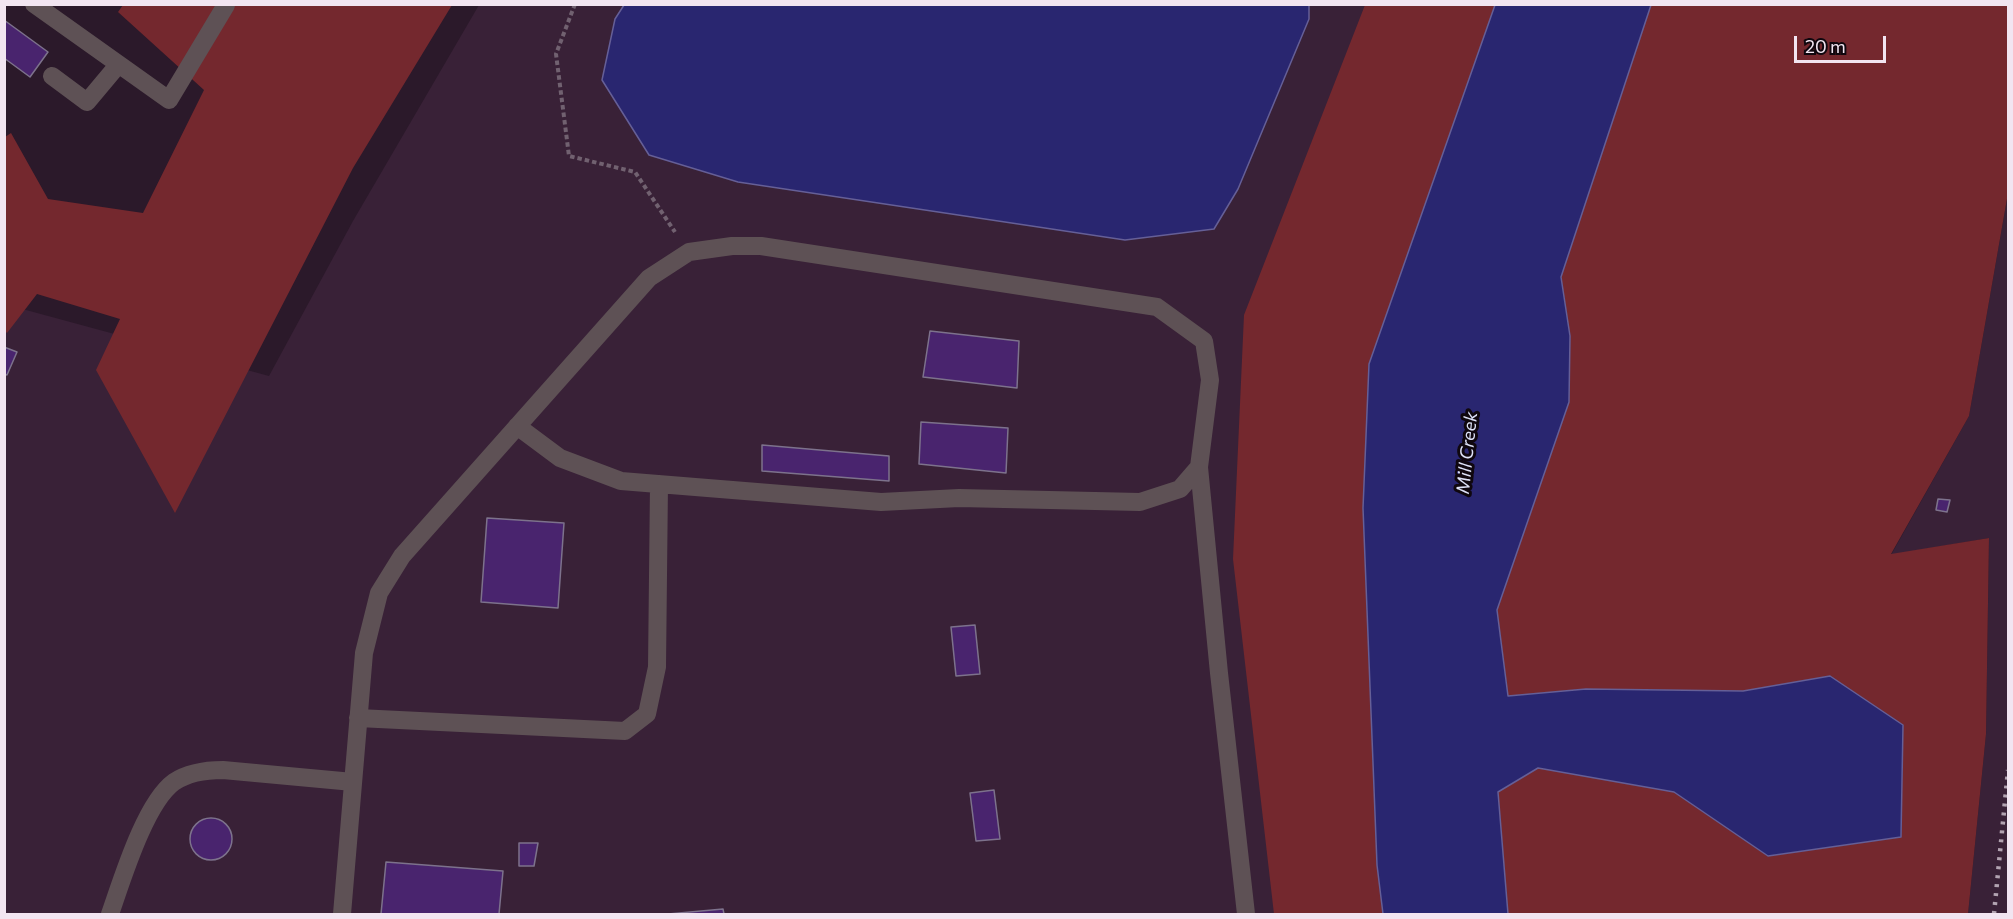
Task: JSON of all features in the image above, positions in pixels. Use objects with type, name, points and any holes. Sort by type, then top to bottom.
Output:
[{"type":"street","points":[[34,4],[169,100],[226,5]]},
{"type":"street","points":[[52,76],[87,102],[118,65]]},
{"type":"street","points":[[342,915],[364,653],[379,593],[402,555],[649,278],[689,252],[732,246],[761,246],[1157,307],[1204,341],[1210,380],[1199,466],[1246,915]]},
{"type":"street","points":[[517,426],[560,458],[621,481],[880,502],[959,498],[1140,502],[1180,489],[1199,466]]},
{"type":"street","points":[[358,718],[625,731],[633,725],[647,714],[657,668],[659,484]]},
{"type":"street","points":[[110,915],[153,809],[169,786],[183,777],[223,770],[353,782]]},
{"type":"path","points":[[575,4],[556,54],[570,156],[635,172],[689,252]]},
{"type":"shaded area","points":[[123,5],[452,5],[353,168],[175,513],[96,370],[120,319],[37,294],[7,333],[5,331],[5,137],[11,133],[48,199],[143,213],[204,90],[118,12]]},
{"type":"shaded area","points":[[479,5],[1495,5],[1369,364],[1377,865],[1383,914],[5,914],[4,304],[269,376],[353,221]]},
{"type":"shaded area","points":[[1365,5],[1495,5],[1369,364],[1363,508],[1377,865],[1383,914],[1274,914],[1233,559],[1244,315]]},
{"type":"shaded area","points":[[1651,5],[2008,5],[2008,193],[1969,416],[1891,554],[1989,538],[1986,734],[1968,914],[1508,914],[1498,792],[1538,768],[1674,792],[1768,856],[1901,837],[1903,726],[1830,676],[1743,691],[1586,689],[1508,696],[1497,610],[1569,402],[1570,336],[1561,277]]},
{"type":"shaded area","points":[[2008,193],[2008,914],[1968,914],[1986,734],[1989,538],[1891,555],[1969,416]]},
{"type":"water","points":[[1309,4],[1309,19],[1238,189],[1214,229],[1125,240],[738,182],[649,155],[602,80],[615,19],[624,5]]},
{"type":"water","name":"Mill Creek","points":[[1495,5],[1651,5],[1561,277],[1570,336],[1569,402],[1497,610],[1508,696],[1586,689],[1743,691],[1830,676],[1903,725],[1901,837],[1768,856],[1674,792],[1538,768],[1498,792],[1508,914],[1383,914],[1377,865],[1363,508],[1369,364]]},
{"type":"building","points":[[4,20],[48,52],[30,77],[4,58]]},
{"type":"building","points":[[930,331],[1019,341],[1017,388],[923,377]]},
{"type":"building","points":[[4,347],[17,352],[7,375],[4,374]]},
{"type":"building","points":[[921,422],[1008,428],[1006,473],[919,464]]},
{"type":"building","points":[[762,445],[889,456],[889,481],[762,471]]},
{"type":"building","points":[[1938,499],[1950,500],[1947,512],[1936,510]]},
{"type":"building","points":[[487,518],[564,523],[558,608],[481,602]]},
{"type":"building","points":[[975,625],[980,674],[956,676],[951,627]]},
{"type":"building","points":[[994,790],[1000,839],[976,841],[970,793]]},
{"type":"building","points":[[211,818],[226,824],[232,839],[226,854],[211,860],[196,854],[190,839],[196,824]]},
{"type":"building","points":[[519,843],[538,843],[534,866],[519,866]]},
{"type":"building","points":[[386,862],[503,871],[499,914],[381,914]]},
{"type":"building","points":[[723,909],[724,914],[668,914]]},
{"type":"railway","points":[[1994,914],[2008,770]]}]
